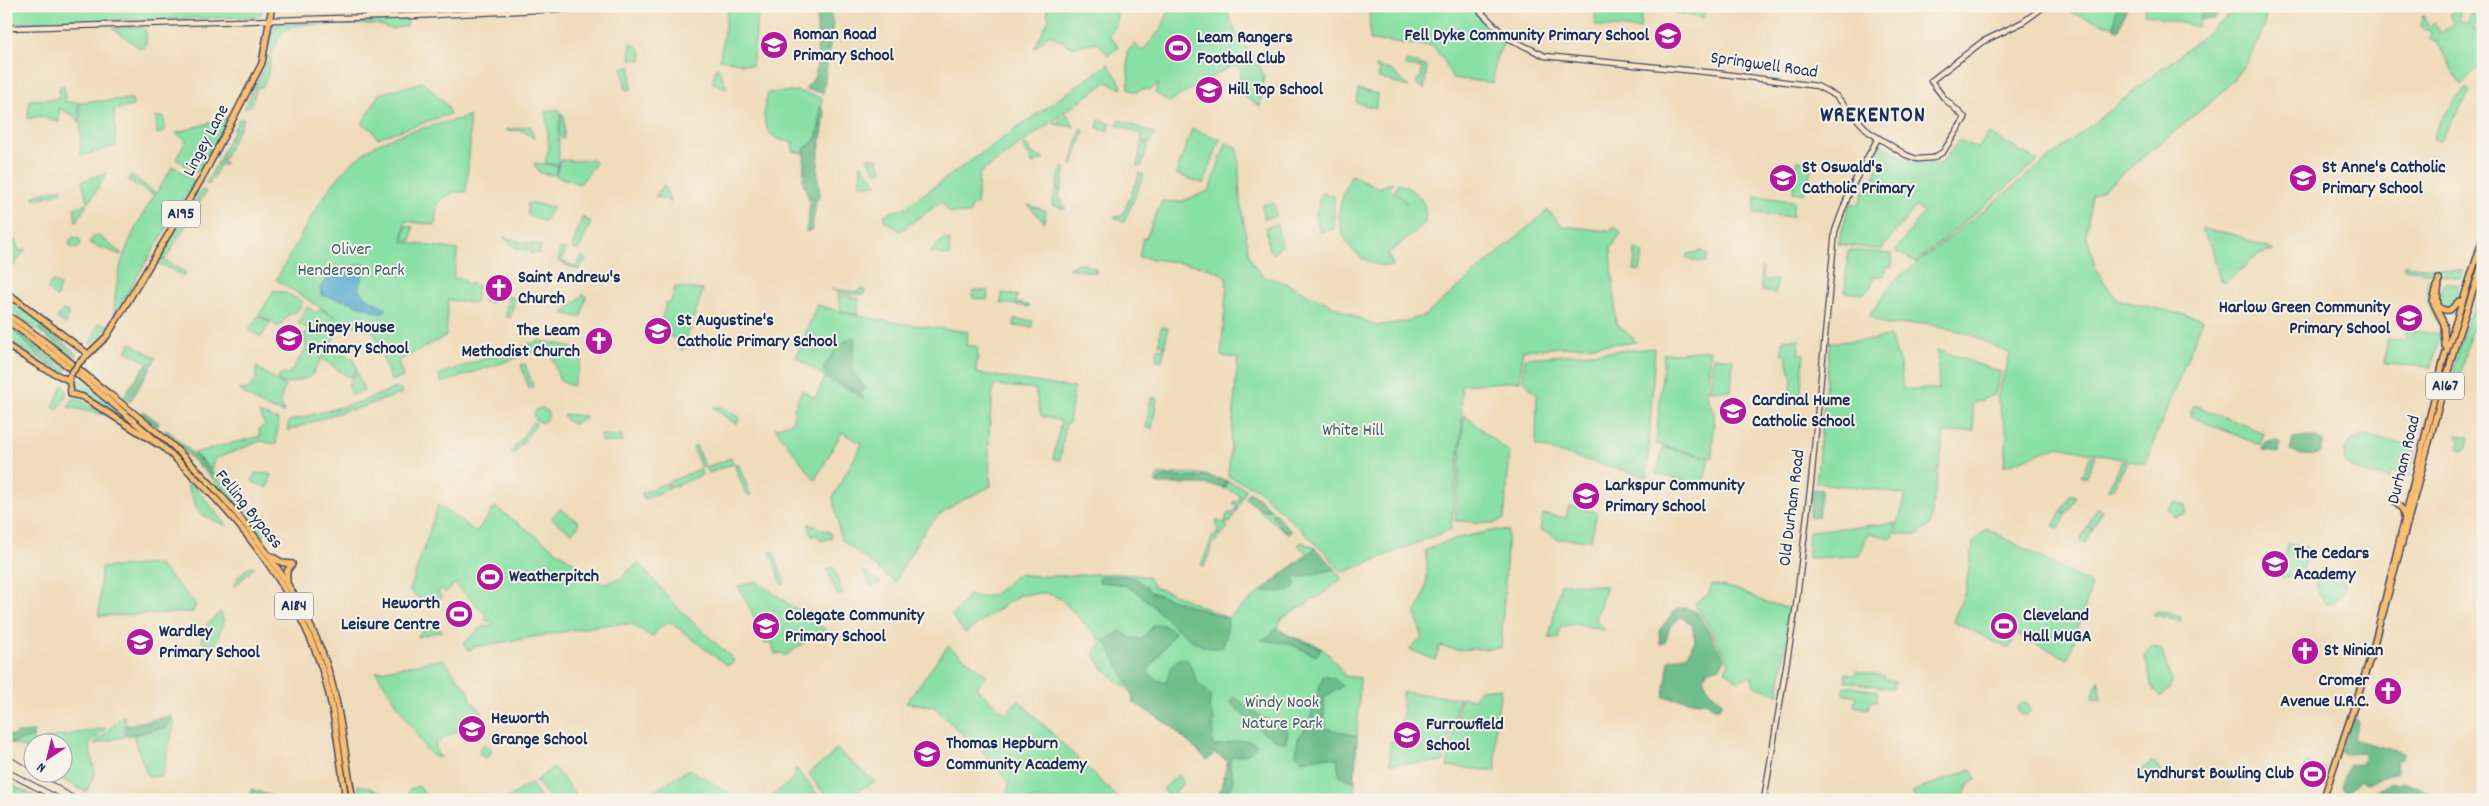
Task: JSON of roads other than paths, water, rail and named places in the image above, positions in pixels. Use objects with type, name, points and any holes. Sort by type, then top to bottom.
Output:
[{"type":"main road","name":"A195","points":[[271,20],[272,6]]},
{"type":"main road","points":[[6,28],[627,6]]},
{"type":"main road","name":"Springwell Road","points":[[1475,6],[1506,37],[1542,55],[1812,84],[1836,96],[1861,125],[1878,138],[1910,157],[1924,160],[1933,158],[1947,148],[1965,118],[1944,98],[1931,80],[1982,42],[2023,22],[2045,6]]},
{"type":"main road","name":"Lingey Lane","points":[[69,378],[79,363],[107,336],[198,186],[262,63],[271,20]]},
{"type":"main road","name":"Old Durham Road","points":[[1764,800],[1797,597],[1811,482],[1835,231],[1850,188],[1878,138]]},
{"type":"main road","name":"Durham Road","points":[[2377,634],[2443,362],[2460,302],[2483,238]]},
{"type":"main road","name":"Durham Road","points":[[2323,800],[2388,600],[2453,354],[2483,261]]},
{"type":"main road","points":[[2479,274],[2483,267]]},
{"type":"main road","points":[[2443,362],[2446,332],[2433,302],[2438,278],[2437,300],[2439,306],[2445,310],[2450,310],[2460,302]]},
{"type":"main road","points":[[6,292],[88,354]]},
{"type":"main road","points":[[6,301],[11,298],[20,301]]},
{"type":"main road","name":"Felling Bypass","points":[[7,315],[176,457],[207,489],[266,562],[291,600],[306,628],[326,684],[346,800]]},
{"type":"main road","name":"Felling Bypass","points":[[7,315],[53,348],[178,451],[220,495],[266,553],[287,584],[311,626],[331,682],[352,800]]},
{"type":"main road","points":[[6,345],[41,367],[69,378],[71,394],[79,395],[91,401],[137,429],[176,457]]},
{"type":"main road","points":[[2404,522],[2403,510],[2397,504],[2405,503],[2410,497]]},
{"type":"main road","points":[[266,553],[283,563],[292,564],[287,571],[287,584]]},
{"type":"water","points":[[363,264],[367,266],[359,284],[359,290],[372,301],[385,307],[386,310],[381,314],[350,302],[321,295],[323,283],[328,278],[342,270]]},
{"type":"tram line","points":[[6,754],[22,764]]},
{"type":"tram line","points":[[6,768],[67,800]]},
{"type":"tram line","points":[[55,784],[81,800]]},
{"type":"railway","points":[[6,775],[55,800]]},
{"type":"place","name":"Fell Dyke Community Primary School","points":[[1668,36]]},
{"type":"place","name":"Roman Road Primary School","points":[[774,45]]},
{"type":"place","name":"Leam Rangers Football Club","points":[[1178,48]]},
{"type":"place","name":"Hill Top School","points":[[1209,90]]},
{"type":"place","name":"St Oswald's Catholic Primary","points":[[1783,178]]},
{"type":"place","name":"St Anne's Catholic Primary School","points":[[2303,178]]},
{"type":"place","name":"Saint Andrew's Church","points":[[499,288]]},
{"type":"place","name":"Harlow Green Community Primary School","points":[[2409,318]]},
{"type":"place","name":"St Augustine's Catholic Primary School","points":[[658,331]]},
{"type":"place","name":"Lingey House Primary School","points":[[289,338]]},
{"type":"place","name":"The Leam Methodist Church","points":[[599,341]]},
{"type":"place","name":"Cardinal Hume Catholic School","points":[[1733,411]]},
{"type":"place","name":"Larkspur Community Primary School","points":[[1586,496]]},
{"type":"place","name":"The Cedars Academy","points":[[2275,564]]},
{"type":"place","name":"Weatherpitch","points":[[490,577]]},
{"type":"place","name":"Heworth Leisure Centre","points":[[459,614]]},
{"type":"place","name":"Colegate Community Primary School","points":[[766,626]]},
{"type":"place","name":"Cleveland Hall MUGA","points":[[2004,626]]},
{"type":"place","name":"Wardley Primary School","points":[[140,642]]},
{"type":"place","name":"St Ninian","points":[[2305,651]]},
{"type":"place","name":"Cromer Avenue U.R.C.","points":[[2388,691]]},
{"type":"place","name":"Heworth Grange School","points":[[472,729]]},
{"type":"place","name":"Furrowfield School","points":[[1407,735]]},
{"type":"place","name":"Thomas Hepburn Community Academy","points":[[927,754]]},
{"type":"place","name":"Lyndhurst Bowling Club","points":[[2313,774]]},
{"type":"district","name":"WREKENTON","points":[[1873,116]]},
{"type":"park label","name":"Oliver Henderson Park","points":[[351,260]]},
{"type":"park label","name":"White Hill","points":[[1353,431]]},
{"type":"park label","name":"Windy Nook Nature Park","points":[[1282,713]]}]
